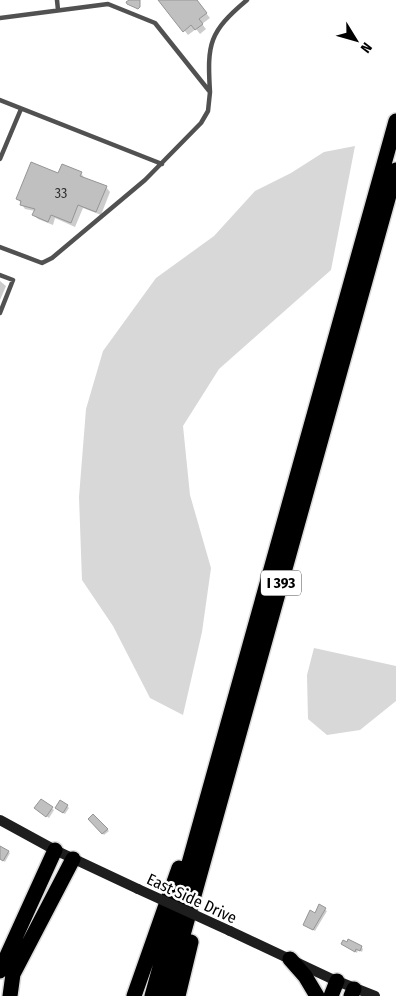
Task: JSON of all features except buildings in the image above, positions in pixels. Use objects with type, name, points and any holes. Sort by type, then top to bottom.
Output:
[{"type":"highway","name":"I 393","points":[[152,996],[396,121]]},
{"type":"highway","name":"I 393","points":[[166,996],[396,170]]},
{"type":"highway","points":[[178,996],[232,784],[257,669]]},
{"type":"highway","points":[[134,996],[225,734]]},
{"type":"highway","points":[[0,971],[55,850]]},
{"type":"highway","points":[[10,996],[13,974],[73,859]]},
{"type":"highway","points":[[290,959],[305,976],[316,996]]},
{"type":"highway","points":[[331,996],[337,981]]},
{"type":"main road","name":"East Side Drive","points":[[0,820],[73,859],[337,981],[352,992],[375,996]]},
{"type":"lane","points":[[56,0],[58,10]]},
{"type":"lane","points":[[0,247],[34,261],[46,262],[93,225],[162,164],[201,123],[208,111],[210,92],[208,57],[215,32],[247,0]]},
{"type":"lane","points":[[0,18],[103,3],[150,21],[159,28],[210,92]]},
{"type":"lane","points":[[0,100],[162,164]]},
{"type":"lane","points":[[0,159],[21,108]]},
{"type":"lane","points":[[0,275],[13,280],[0,313]]},
{"type":"shaded area","points":[[355,146],[331,270],[219,369],[183,426],[190,495],[211,568],[202,632],[183,715],[150,698],[113,626],[82,580],[79,497],[86,409],[103,351],[156,278],[214,236],[255,191],[291,173],[324,152]]},
{"type":"shaded area","points":[[314,648],[396,666],[396,701],[360,730],[327,735],[308,719],[307,675]]}]
